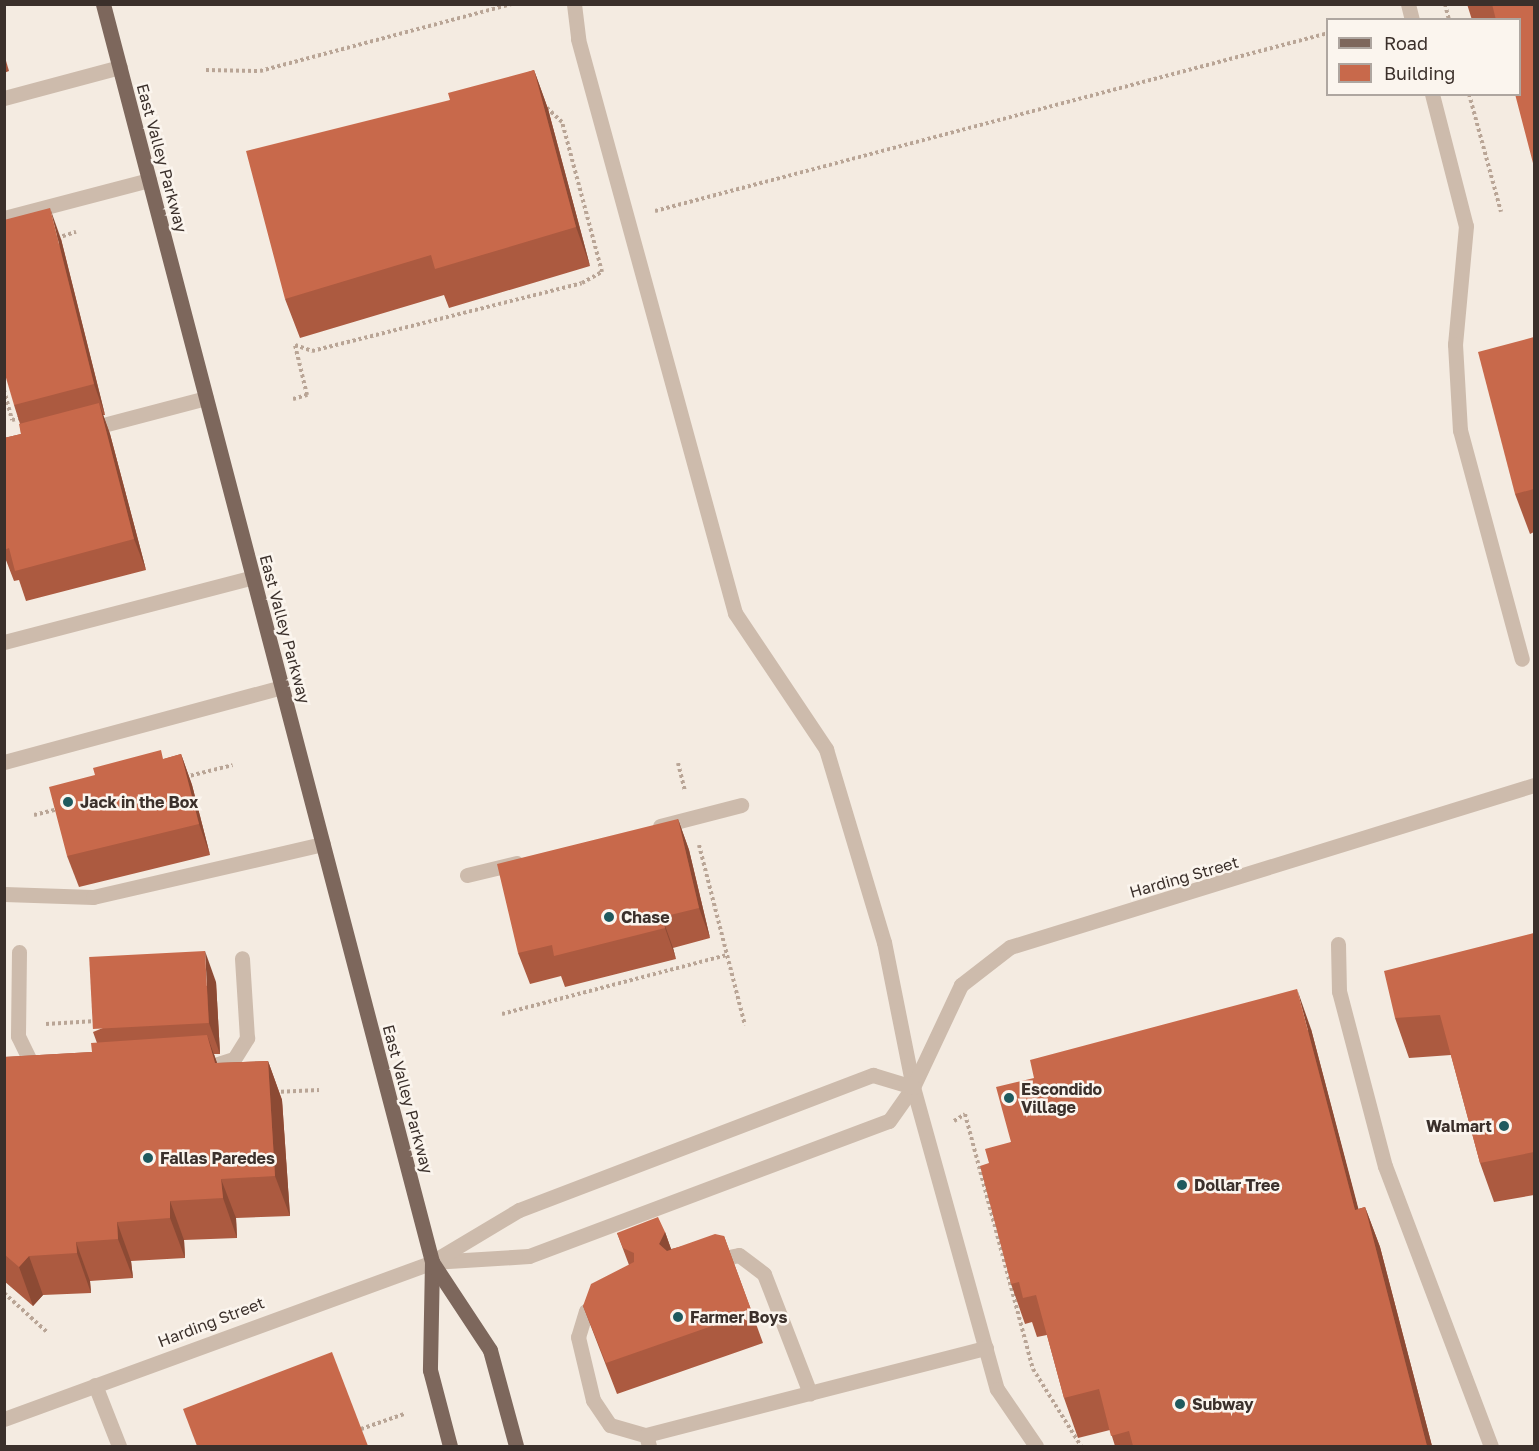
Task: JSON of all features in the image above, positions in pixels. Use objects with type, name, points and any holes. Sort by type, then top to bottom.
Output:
[{"type":"main road","name":"East Valley Parkway","points":[[103,4],[432,1262],[430,1370],[450,1446]]},
{"type":"main road","name":"East Valley Parkway","points":[[432,1262],[490,1350],[516,1446]]},
{"type":"street","points":[[574,4],[627,218],[735,613],[826,749],[884,942],[913,1087],[997,1389],[1036,1446]]},
{"type":"street","points":[[4,98],[120,68]]},
{"type":"street","points":[[1433,96],[1466,226],[1455,344],[1460,430],[1522,659]]},
{"type":"street","points":[[4,218],[149,180]]},
{"type":"street","points":[[73,434],[206,398]]},
{"type":"street","points":[[4,642],[253,577]]},
{"type":"street","points":[[4,762],[282,687]]},
{"type":"street","name":"Harding Street","points":[[4,1419],[432,1262],[529,1256],[889,1121],[913,1087],[961,985],[1010,947],[1534,785]]},
{"type":"street","points":[[647,830],[741,805]]},
{"type":"street","points":[[4,894],[93,897],[323,844]]},
{"type":"street","points":[[467,875],[534,858]]},
{"type":"street","points":[[1338,944],[1339,991],[1385,1166],[1491,1446]]},
{"type":"street","points":[[19,952],[18,1026],[26,1063],[49,1076]]},
{"type":"street","points":[[189,1068],[223,1066],[241,1051],[247,1038],[242,958]]},
{"type":"street","points":[[432,1262],[519,1210],[873,1075],[913,1087]]},
{"type":"street","points":[[698,1265],[739,1255],[764,1274],[810,1393]]},
{"type":"street","points":[[620,1294],[586,1311],[578,1337],[600,1414],[610,1425],[647,1441],[810,1393],[986,1348]]},
{"type":"street","points":[[95,1385],[119,1446]]},
{"type":"path","points":[[207,70],[260,71],[512,4]]},
{"type":"path","points":[[590,228],[1326,34]]},
{"type":"path","points":[[1470,96],[1501,212]]},
{"type":"path","points":[[293,399],[307,394],[294,345],[312,351],[582,283],[602,272],[562,122],[555,110],[532,109]]},
{"type":"path","points":[[46,241],[87,229]]},
{"type":"path","points":[[4,390],[12,420],[34,414]]},
{"type":"path","points":[[678,763],[745,1025]]},
{"type":"path","points":[[178,779],[233,765]]},
{"type":"path","points":[[34,815],[67,807]]},
{"type":"path","points":[[502,1014],[727,954]]},
{"type":"path","points":[[18,1026],[99,1021]]},
{"type":"path","points":[[265,1093],[319,1090]]},
{"type":"path","points":[[927,1139],[964,1114],[1033,1369],[1081,1446]]},
{"type":"path","points":[[4,1293],[47,1332]]},
{"type":"path","points":[[361,1429],[404,1414]]},
{"type":"building","points":[[1492,4],[1534,4],[1534,167],[1516,96],[1521,96],[1521,18],[1496,18]]},
{"type":"building","points":[[534,70],[576,227],[435,269],[431,255],[285,299],[246,151],[450,100],[448,93]]},
{"type":"building","points":[[50,208],[94,384],[14,405],[4,371],[4,220]]},
{"type":"building","points":[[1534,337],[1534,489],[1515,494],[1478,352]]},
{"type":"building","points":[[99,403],[134,539],[15,571],[9,548],[4,550],[4,438],[21,434],[19,424]]},
{"type":"building","points":[[161,750],[163,759],[181,754],[199,824],[67,856],[49,787],[95,775],[93,768]]},
{"type":"building","name":"Chase","points":[[678,819],[699,908],[662,917],[665,928],[554,956],[552,945],[518,953],[497,864]]},
{"type":"building","name":"Walmart","points":[[1534,933],[1534,1152],[1480,1163],[1440,1015],[1395,1018],[1384,971]]},
{"type":"building","points":[[205,951],[209,1023],[93,1029],[89,957]]},
{"type":"building","points":[[1297,989],[1355,1210],[1365,1207],[1427,1446],[1133,1446],[1129,1431],[1111,1436],[1099,1389],[1064,1398],[1036,1295],[1023,1298],[1019,1282],[1011,1284],[980,1166],[989,1163],[985,1149],[1011,1142],[996,1087],[1034,1078],[1030,1060]]},
{"type":"building","name":"Fallas Paredes","points":[[207,1035],[215,1063],[268,1061],[275,1176],[221,1179],[223,1198],[170,1201],[170,1218],[117,1222],[118,1239],[76,1242],[77,1253],[29,1256],[19,1267],[4,1254],[4,1057],[92,1052],[91,1043]]},
{"type":"building","name":"Farmer Boys","points":[[658,1217],[665,1232],[659,1244],[667,1251],[715,1234],[724,1236],[752,1312],[606,1363],[583,1306],[591,1284],[634,1262],[634,1253],[623,1248],[617,1233]]},
{"type":"building","points":[[332,1352],[368,1446],[197,1446],[183,1409]]},
{"type":"place","name":"Jack in the Box","points":[[68,802]]},
{"type":"place","name":"Chase","points":[[609,917]]},
{"type":"place","name":"Escondido Village","points":[[1009,1098]]},
{"type":"place","name":"Walmart","points":[[1504,1126]]},
{"type":"place","name":"Fallas Paredes","points":[[148,1158]]},
{"type":"place","name":"Dollar Tree","points":[[1182,1185]]},
{"type":"place","name":"Farmer Boys","points":[[678,1317]]},
{"type":"place","name":"Subway","points":[[1180,1404]]}]
